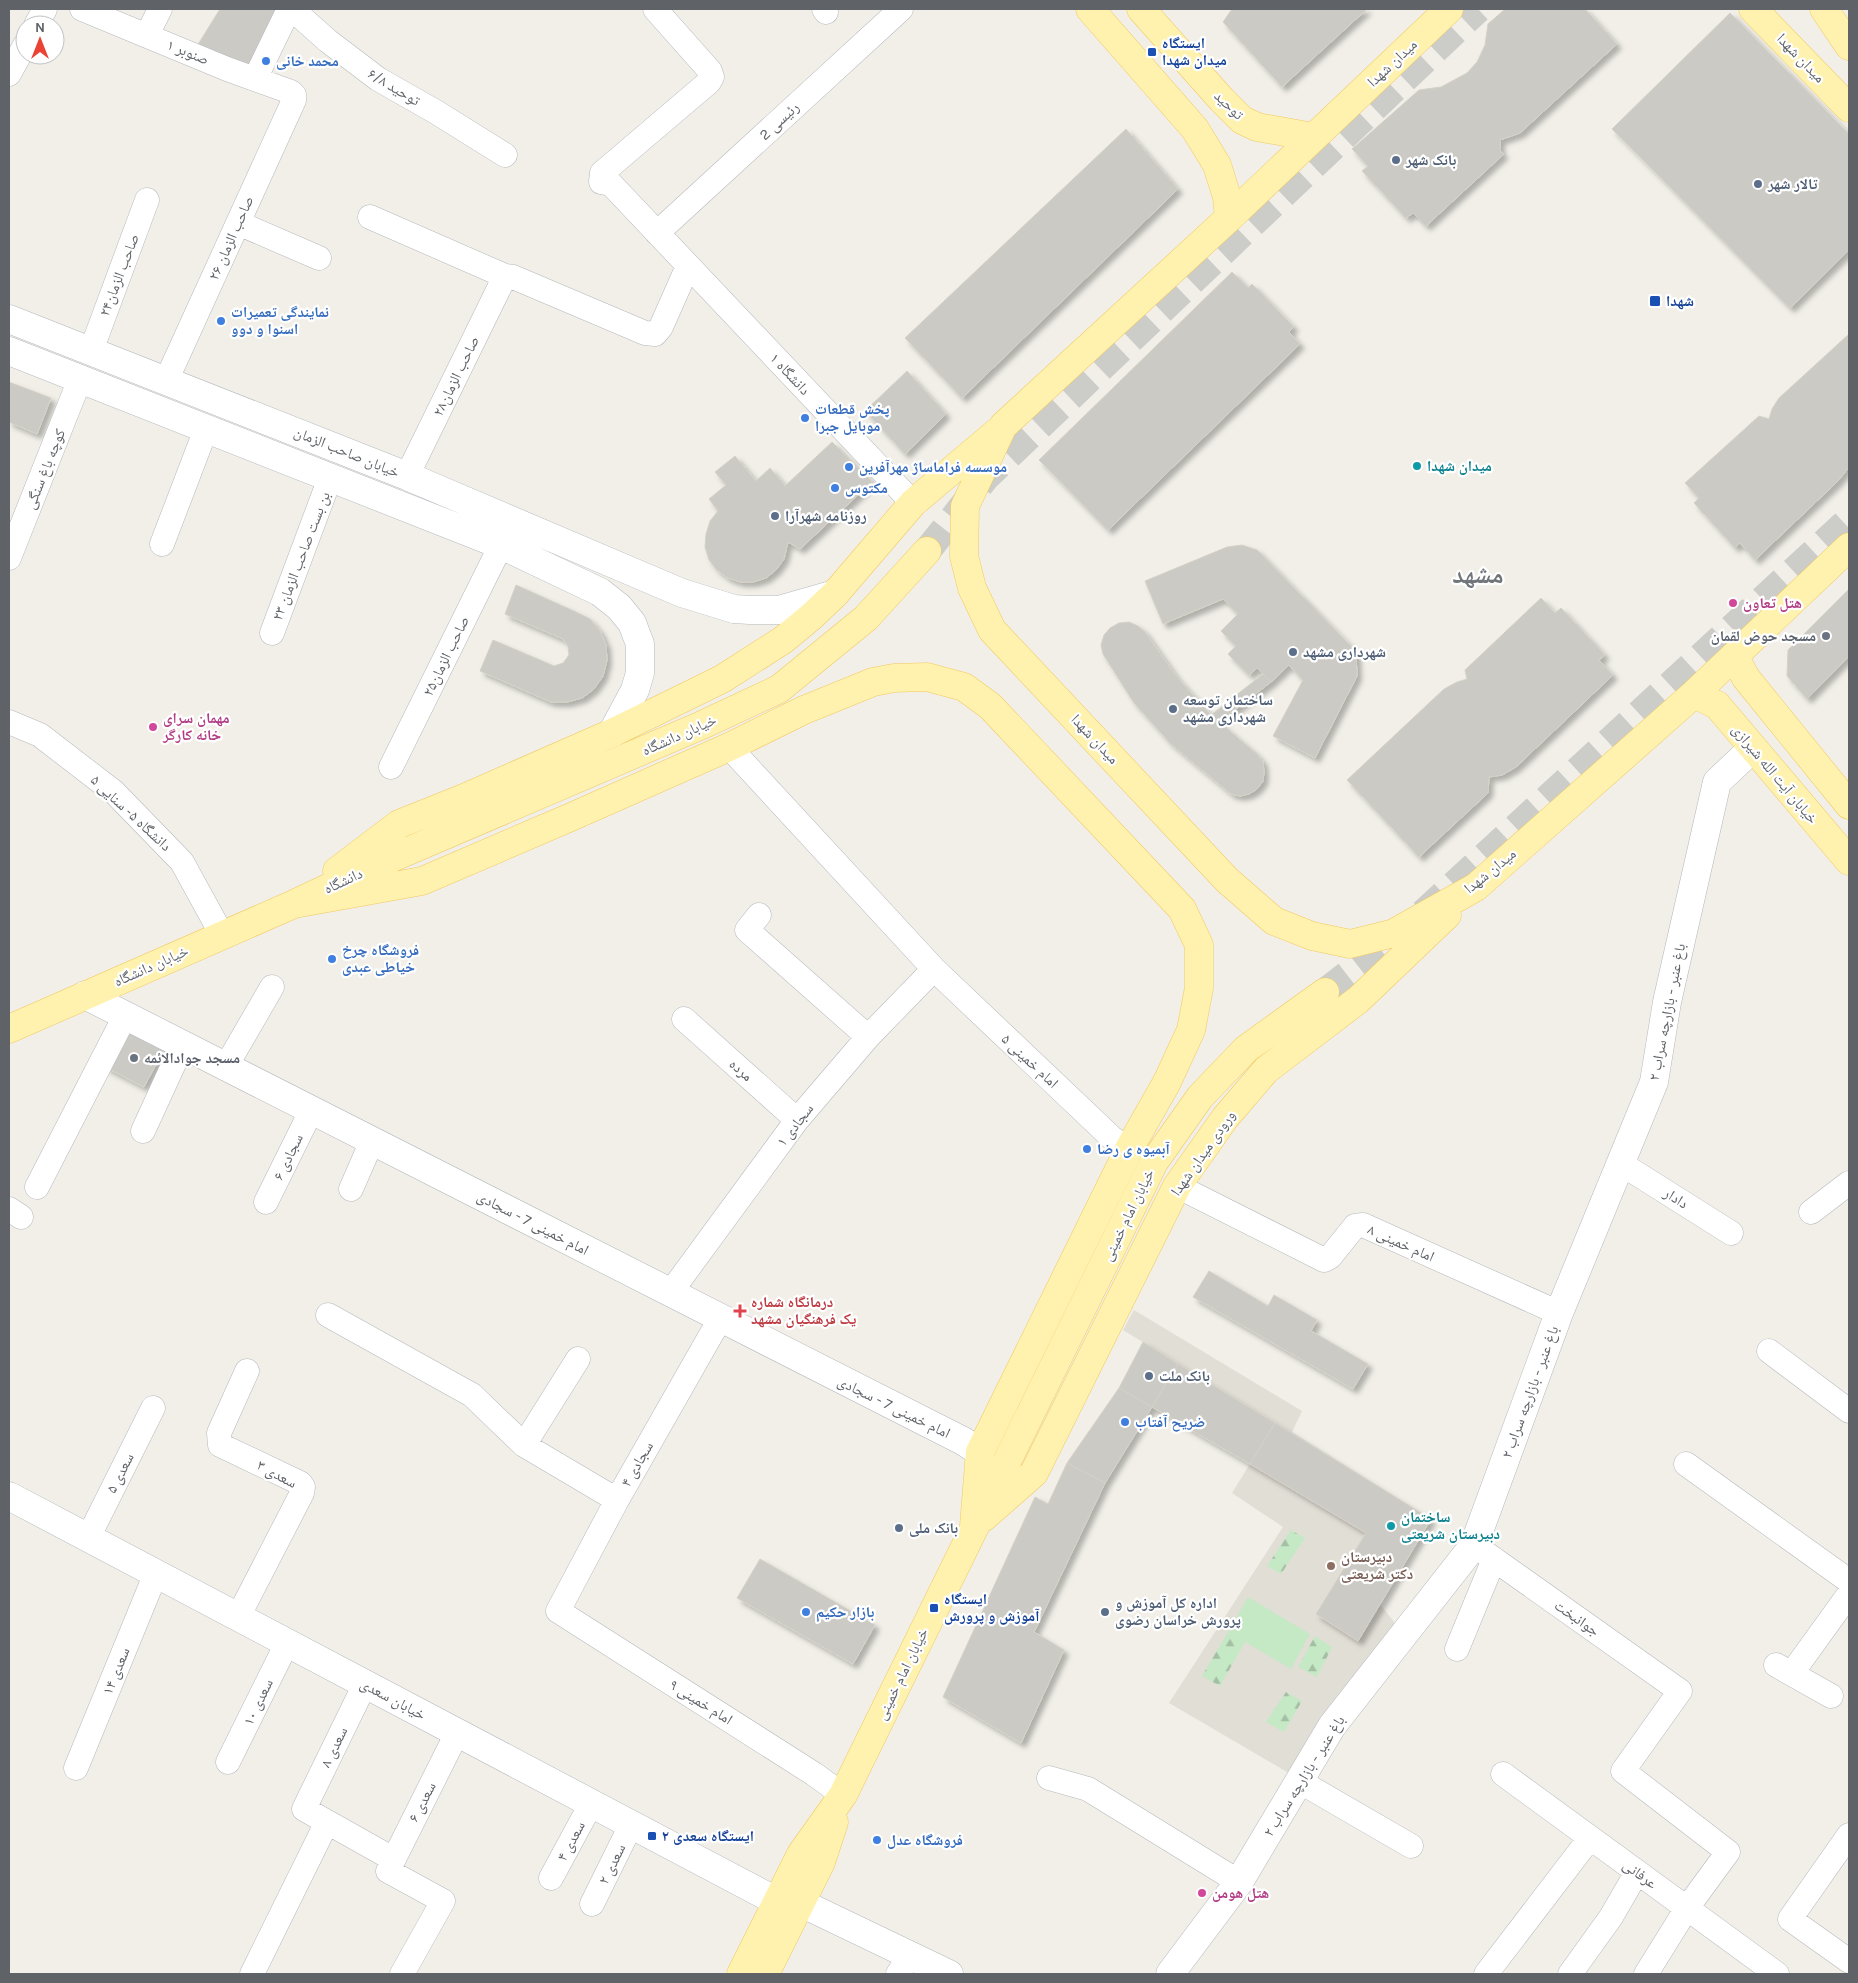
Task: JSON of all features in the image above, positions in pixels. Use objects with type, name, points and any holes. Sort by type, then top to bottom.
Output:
[{"type":"main road","points":[[1090,9],[1195,129],[1217,165],[1227,197],[1229,218]]},
{"type":"main road","name":"توحید","points":[[1141,9],[1242,120],[1257,127],[1313,137]]},
{"type":"main road","name":"میدان شهدا","points":[[1450,9],[1229,218],[1004,426],[965,506],[964,556],[972,588],[992,630],[1227,880],[1274,921],[1312,936],[1350,944],[1394,933],[1476,887],[1694,694],[1849,547]]},
{"type":"main road","name":"میدان شهدا","points":[[1753,9],[1849,108]]},
{"type":"main road","points":[[1824,9],[1849,46]]},
{"type":"main road","name":"خیابان صاحب الزمان","points":[[9,319],[407,476],[682,593],[734,609],[750,610],[779,610],[835,594]]},
{"type":"main road","points":[[9,352],[501,545],[600,592],[619,607],[632,623],[640,644],[640,673],[635,690],[612,733]]},
{"type":"main road","points":[[294,904],[399,824],[464,798],[612,733],[722,679],[783,640],[835,594],[913,504],[1004,426]]},
{"type":"main road","name":"خیابان دانشگاه","points":[[392,858],[702,725],[779,689],[866,618],[927,551]]},
{"type":"main road","points":[[1734,656],[1746,678],[1849,804]]},
{"type":"main road","points":[[294,904],[422,881],[729,747],[804,710],[873,682],[894,678],[927,677],[964,687],[990,706],[1182,909],[1198,945],[1199,988],[1191,1030],[1167,1082],[1129,1149],[980,1452],[974,1526]]},
{"type":"main road","name":"خیابان آیت الله شیرازی","points":[[1694,694],[1717,705],[1849,862]]},
{"type":"main road","name":"باغ عنبر - بازارچه سراب ۲","points":[[1170,1974],[1240,1882],[1332,1726],[1484,1552],[1559,1313],[1654,1082],[1667,1002],[1717,782],[1753,748]]},
{"type":"main road","name":"دانشگاه","points":[[294,904],[392,858]]},
{"type":"main road","name":"ورودی میدان شهدا","points":[[974,1526],[1034,1473],[1177,1186],[1225,1118],[1266,1070],[1358,1000],[1476,887]]},
{"type":"main road","name":"خیابان دانشگاه","points":[[9,1029],[294,904]]},
{"type":"main road","name":"خیابان امام خمینی","points":[[766,1974],[789,1903],[801,1854],[843,1794],[1154,1162],[1200,1097],[1246,1050],[1324,992]]},
{"type":"main road","name":"امام خمینی 7 - سجادی","points":[[85,995],[225,1068],[963,1441],[980,1452]]},
{"type":"main road","name":"خیابان سعدی","points":[[9,1496],[631,1825],[789,1903],[904,1964],[949,1974]]},
{"type":"main road","name":"خیابان امام خمینی","points":[[741,1974],[789,1903]]},
{"type":"street","name":"صنوبر ۱","points":[[82,9],[291,92],[294,95]]},
{"type":"street","points":[[147,35],[160,9]]},
{"type":"street","points":[[255,79],[290,9]]},
{"type":"street","name":"توحید ۶/۸","points":[[290,9],[378,79],[505,155]]},
{"type":"street","name":"دانشگاه ۱","points":[[656,9],[710,71],[712,77],[709,82],[602,173],[601,182],[611,184],[913,504]]},
{"type":"street","name":"رئیسی 2","points":[[657,233],[901,9]]},
{"type":"street","name":"صاحب الزمان ۲۶","points":[[166,381],[294,100],[294,95]]},
{"type":"street","name":"صاحب الزمان۲۴","points":[[90,351],[147,200]]},
{"type":"street","points":[[370,217],[505,276],[513,277],[645,332],[655,334],[688,266]]},
{"type":"street","points":[[238,223],[319,258]]},
{"type":"street","name":"صاحب الزمان۲۸","points":[[407,476],[505,276]]},
{"type":"street","name":"کوچه باغ سنگی","points":[[9,558],[80,379]]},
{"type":"street","points":[[162,544],[206,429]]},
{"type":"street","name":"بن بست صاحب الزمان ۲۳","points":[[272,634],[330,478]]},
{"type":"street","name":"صاحب الزمان۲۵","points":[[391,767],[501,545]]},
{"type":"street","name":"دانشگاه ۵- سنایی ۵","points":[[9,722],[40,735],[114,792],[182,862],[222,935]]},
{"type":"street","name":"امام خمینی ۵","points":[[729,747],[934,969],[1112,1138],[1129,1149]]},
{"type":"street","points":[[759,915],[747,930],[868,1037]]},
{"type":"street","name":"سجادی ۱","points":[[670,1293],[797,1120],[868,1037],[934,969]]},
{"type":"street","points":[[225,1068],[272,987]]},
{"type":"street","points":[[37,1187],[125,1016]]},
{"type":"street","name":"مرده","points":[[684,1019],[797,1120]]},
{"type":"street","points":[[143,1131],[182,1046]]},
{"type":"street","name":"سجادی ۶","points":[[266,1202],[310,1111]]},
{"type":"street","points":[[351,1188],[372,1141]]},
{"type":"street","name":"دادار","points":[[1620,1163],[1731,1233]]},
{"type":"street","points":[[1811,1212],[1849,1183]]},
{"type":"street","name":"امام خمینی ۸","points":[[1177,1186],[1324,1260],[1330,1257],[1355,1226],[1363,1225],[1559,1313]]},
{"type":"street","points":[[328,1315],[472,1395],[524,1445],[617,1500]]},
{"type":"street","name":"سجادی ۴","points":[[558,1612],[617,1500],[720,1318]]},
{"type":"street","points":[[1769,1351],[1849,1411]]},
{"type":"street","points":[[524,1445],[578,1360]]},
{"type":"street","name":"سعدی ۳","points":[[238,1617],[302,1493],[303,1487],[300,1483],[220,1445],[219,1433],[247,1371]]},
{"type":"street","name":"سعدی ۵","points":[[88,1538],[152,1408]]},
{"type":"street","points":[[1686,1464],[1849,1581]]},
{"type":"street","points":[[1457,1649],[1484,1552]]},
{"type":"street","name":"جوانبخت","points":[[1484,1552],[1680,1691],[1623,1771],[1728,1852],[1687,1908]]},
{"type":"street","name":"سعدی ۱۴","points":[[76,1768],[156,1573]]},
{"type":"street","points":[[1831,1696],[1784,1669],[1849,1594]]},
{"type":"street","name":"امام خمینی ۹","points":[[558,1612],[843,1794]]},
{"type":"street","name":"سعدی ۱۰","points":[[228,1762],[287,1643]]},
{"type":"street","name":"سعدی ۸","points":[[327,1822],[304,1809],[365,1684]]},
{"type":"street","name":"سعدی ۶","points":[[391,1865],[457,1733]]},
{"type":"street","name":"عرفانی","points":[[1503,1774],[1777,1974]]},
{"type":"street","points":[[1049,1778],[1088,1789],[1240,1882]]},
{"type":"street","points":[[1299,1781],[1411,1846]]},
{"type":"street","name":"سعدی ۴","points":[[551,1878],[591,1804]]},
{"type":"street","points":[[252,1974],[327,1822],[443,1901],[402,1974]]},
{"type":"street","name":"سعدی ۲","points":[[592,1904],[631,1825]]},
{"type":"street","points":[[1849,1835],[1790,1919],[1849,1961]]},
{"type":"street","points":[[1486,1974],[1590,1838]]},
{"type":"street","points":[[1570,1974],[1611,1917],[1637,1872]]},
{"type":"street","points":[[1646,1974],[1687,1908]]},
{"type":"street","points":[[1842,1974],[1849,1965]]},
{"type":"shaded area","name":"دبیرستان دکتر شریعتی","points":[[1134,1310],[1302,1411],[1292,1432],[1431,1519],[1380,1604],[1398,1627],[1292,1775],[1169,1703],[1283,1527],[1232,1493],[1275,1423],[1123,1330]]},
{"type":"green space","points":[[1291,1530],[1305,1538],[1281,1574],[1267,1566]]},
{"type":"green space","points":[[1248,1597],[1310,1634],[1291,1669],[1228,1632]]},
{"type":"green space","points":[[1228,1632],[1245,1642],[1220,1686],[1202,1676]]},
{"type":"green space","points":[[1315,1636],[1332,1647],[1317,1677],[1298,1667]]},
{"type":"green space","points":[[1286,1692],[1302,1701],[1284,1732],[1266,1722]]},
{"type":"building","points":[[220,9],[284,9],[257,72],[197,46]]},
{"type":"building","points":[[1232,9],[1367,9],[1282,87],[1223,22]]},
{"type":"building","points":[[1505,9],[1585,9],[1617,44],[1520,133],[1500,140],[1500,151],[1504,154],[1426,226],[1413,213],[1406,218],[1362,171],[1368,166],[1352,149],[1419,90],[1441,87],[1467,73],[1477,62],[1485,45],[1488,24]]},
{"type":"building","name":"تالار شهر","points":[[1730,13],[1849,134],[1849,250],[1790,308],[1612,129]]},
{"type":"building","points":[[1126,129],[1178,189],[962,398],[905,338]]},
{"type":"building","points":[[1232,272],[1248,288],[1252,284],[1294,327],[1289,332],[1300,344],[1108,530],[1039,460]]},
{"type":"building","points":[[1849,334],[1849,467],[1838,481],[1755,560],[1740,543],[1735,548],[1694,503],[1699,498],[1685,483],[1759,416],[1769,419],[1772,409],[1779,398]]},
{"type":"building","points":[[907,371],[946,414],[905,454],[865,411]]},
{"type":"building","points":[[9,382],[51,398],[37,434],[9,422]]},
{"type":"building","name":"روزنامه شهرآرا","points":[[832,442],[872,482],[800,549],[788,542],[784,559],[776,570],[766,578],[753,582],[740,582],[728,578],[717,570],[709,560],[705,547],[710,521],[718,511],[709,499],[726,485],[715,472],[735,456],[756,481],[770,468],[785,486]]},
{"type":"building","name":"شهرداری مشهد","points":[[1242,545],[1257,550],[1356,653],[1357,676],[1315,758],[1273,736],[1303,680],[1289,665],[1271,682],[1257,668],[1249,675],[1228,654],[1236,646],[1221,631],[1238,614],[1223,599],[1163,624],[1145,581],[1227,547]]},
{"type":"building","points":[[516,585],[590,619],[600,631],[606,645],[607,660],[603,676],[594,689],[582,698],[567,702],[551,702],[480,671],[493,640],[554,666],[563,663],[569,655],[568,646],[563,639],[505,614]]},
{"type":"building","name":"مسجد حوض لقمان","points":[[1849,589],[1849,656],[1807,699],[1787,676],[1788,650]]},
{"type":"building","points":[[1541,598],[1555,613],[1561,608],[1605,655],[1599,660],[1613,675],[1516,767],[1502,775],[1489,777],[1488,793],[1419,857],[1347,780],[1444,689],[1467,679],[1465,670]]},
{"type":"building","name":"ساختمان توسعه شهرداری مشهد","points":[[1129,622],[1145,632],[1176,676],[1211,715],[1257,754],[1263,762],[1264,772],[1263,781],[1257,789],[1249,794],[1240,796],[1231,794],[1170,743],[1134,703],[1103,654],[1101,645],[1104,635],[1110,628],[1119,623]]},
{"type":"building","points":[[1263,674],[1271,682],[1219,722],[1211,715]]},
{"type":"building","name":"مسجد جوادالائمه","points":[[125,1029],[164,1049],[144,1087],[105,1067]]},
{"type":"building","points":[[1209,1271],[1268,1306],[1274,1295],[1317,1320],[1311,1331],[1368,1364],[1353,1389],[1193,1297]]},
{"type":"building","points":[[1143,1342],[1178,1364],[1152,1407],[1119,1388]]},
{"type":"building","points":[[1178,1364],[1275,1423],[1250,1464],[1152,1407]]},
{"type":"building","points":[[1119,1388],[1152,1407],[1105,1483],[1067,1463]]},
{"type":"building","name":"ساختمان دبیرستان شریعتی","points":[[1275,1423],[1431,1519],[1358,1641],[1316,1614],[1366,1533],[1250,1464]]},
{"type":"building","points":[[1067,1463],[1105,1483],[1034,1632],[1064,1650],[1021,1743],[943,1697],[1035,1497],[1048,1504]]},
{"type":"building","name":"بازار حکیم","points":[[760,1559],[875,1625],[853,1664],[737,1598]]},
{"type":"tunnel","points":[[927,551],[986,477],[1478,9]]},
{"type":"tunnel","points":[[1325,992],[1405,930],[1849,520]]},
{"type":"place","name":"ایستگاه میدان شهدا","points":[[1152,52]]},
{"type":"place","name":"محمد خانی","points":[[266,61]]},
{"type":"place","name":"بانک شهر","points":[[1396,160]]},
{"type":"place","name":"تالار شهر","points":[[1758,184]]},
{"type":"place","name":"شهدا","points":[[1655,301]]},
{"type":"place","name":"نمایندگی تعمیرات اسنوا و دوو","points":[[221,321]]},
{"type":"place","name":"پخش قطعات موبایل جبرا","points":[[805,418]]},
{"type":"place","name":"میدان شهدا","points":[[1417,466]]},
{"type":"place","name":"موسسه فراماساژ مهرآفرین","points":[[849,467]]},
{"type":"place","name":"مکتوس","points":[[835,488]]},
{"type":"place","name":"روزنامه شهرآرا","points":[[775,516]]},
{"type":"place","name":"هتل تعاون","points":[[1733,603]]},
{"type":"place","name":"مسجد حوض لقمان","points":[[1826,636]]},
{"type":"place","name":"شهرداری مشهد","points":[[1293,652]]},
{"type":"place","name":"ساختمان توسعه شهرداری مشهد","points":[[1173,709]]},
{"type":"place","name":"مهمان سرای خانه کارگر","points":[[153,727]]},
{"type":"place","name":"فروشگاه چرخ خیاطی عبدی","points":[[332,959]]},
{"type":"place","name":"مسجد جوادالائمه","points":[[134,1058]]},
{"type":"place","name":"آبمیوه ی رضا","points":[[1087,1149]]},
{"type":"place","name":"درمانگاه شماره یک فرهنگیان مشهد","points":[[740,1311]]},
{"type":"place","name":"بانک ملت","points":[[1149,1376]]},
{"type":"place","name":"ضریح آفتاب","points":[[1125,1422]]},
{"type":"place","name":"ساختمان دبیرستان شریعتی","points":[[1391,1526]]},
{"type":"place","name":"بانک ملی","points":[[899,1528]]},
{"type":"place","name":"دبیرستان دکتر شریعتی","points":[[1331,1566]]},
{"type":"place","name":"ایستگاه آموزش و پرورش","points":[[934,1608]]},
{"type":"place","name":"بازار حکیم","points":[[806,1612]]},
{"type":"place","name":"اداره کل آموزش و پرورش خراسان رضوی","points":[[1105,1612]]},
{"type":"place","name":"ایستگاه سعدی ۲","points":[[652,1836]]},
{"type":"place","name":"فروشگاه عدل","points":[[877,1840]]},
{"type":"place","name":"هتل هومن","points":[[1202,1893]]},
{"type":"district","name":"مشهد","points":[[1478,574]]}]
